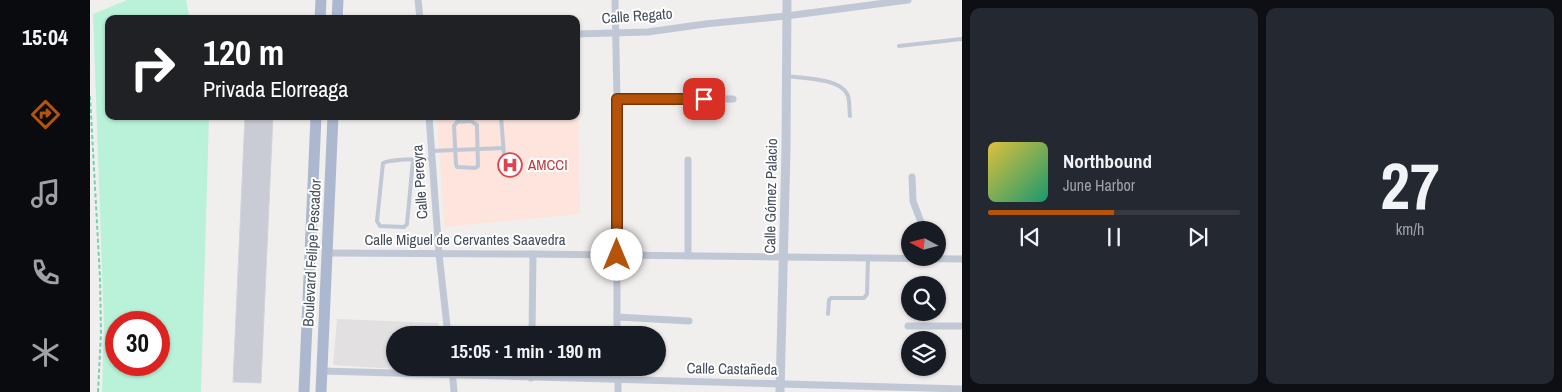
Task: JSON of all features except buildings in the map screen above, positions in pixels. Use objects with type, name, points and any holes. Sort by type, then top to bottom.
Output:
[{"type":"main road","points":[[320,15],[321,0]]},
{"type":"main road","points":[[338,0],[338,15]]},
{"type":"main road","name":"Boulevard Felipe Pescador","points":[[304,392],[316,120]]},
{"type":"main road","name":"Boulevard Felipe Pescador","points":[[321,392],[333,120]]},
{"type":"street","points":[[418,0],[420,15]]},
{"type":"street","points":[[615,0],[618,326]]},
{"type":"street","name":"Calle Gómez Palacio","points":[[780,388],[787,0]]},
{"type":"street","name":"Calle Regato","points":[[580,34],[648,32],[908,0]]},
{"type":"street","points":[[617,99],[733,99]]},
{"type":"street","name":"Calle Pereyra","points":[[428,120],[447,326]]},
{"type":"street","points":[[688,160],[688,256]]},
{"type":"street","points":[[912,176],[913,201],[921,221]]},
{"type":"street","name":"Calle Miguel de Cervantes Saavedra","points":[[328,253],[901,258]]},
{"type":"street","points":[[532,326],[533,254]]},
{"type":"street","name":"Calle Miguel de Cervantes Saavedra","points":[[946,259],[962,259]]},
{"type":"street","points":[[617,317],[689,321]]},
{"type":"street","points":[[908,326],[962,326]]},
{"type":"street","name":"Calle Castañeda","points":[[322,371],[386,373]]},
{"type":"street","points":[[453,376],[454,392]]},
{"type":"street","name":"Calle Castañeda","points":[[453,376],[618,380],[780,388],[962,389]]},
{"type":"street","points":[[618,376],[618,392]]},
{"type":"lane","points":[[899,46],[962,40]]},
{"type":"lane","points":[[786,76],[838,85],[848,96],[850,116]]},
{"type":"lane","points":[[501,120],[505,168]]},
{"type":"lane","points":[[472,121],[477,125],[478,150],[478,166],[475,168],[458,167],[454,150],[453,129],[455,124],[472,121]]},
{"type":"lane","points":[[413,160],[407,224],[404,227],[380,226],[377,221],[382,164],[413,160],[454,150],[504,148]]},
{"type":"lane","points":[[828,314],[829,300],[831,298],[864,298],[867,294],[868,258]]},
{"type":"path","points":[[90,96],[100,278],[101,333],[98,392]]},
{"type":"shaded area","name":"AMCCI","points":[[437,120],[579,120],[580,214],[444,227]]},
{"type":"shaded area","points":[[337,319],[438,323],[438,326],[386,326],[386,368],[333,365]]},
{"type":"green space","points":[[127,0],[186,0],[189,15],[105,15],[105,120],[209,120],[201,392],[102,392],[104,326],[93,14]]},
{"type":"place","name":"AMCCI","points":[[510,165]]},
{"type":"route","points":[[617,255],[617,99],[704,99]]}]
